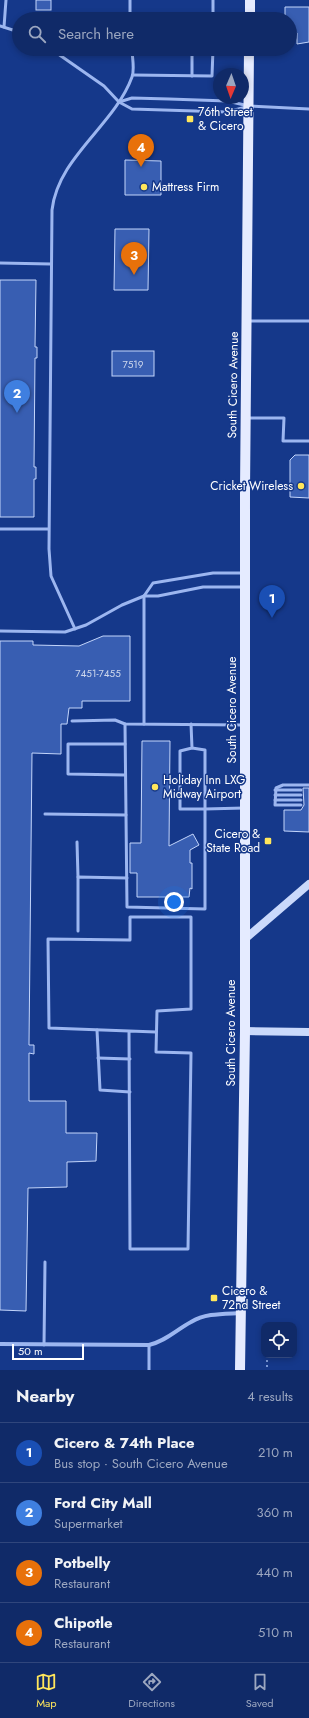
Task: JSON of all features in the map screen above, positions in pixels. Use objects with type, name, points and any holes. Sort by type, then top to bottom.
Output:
[{"type":"main road","points":[[250,0],[250,12]]},
{"type":"main road","name":"South Cicero Avenue","points":[[240,1370],[245,1031],[244,586],[250,56]]},
{"type":"street","points":[[245,938],[309,884]]},
{"type":"street","points":[[245,1031],[309,1032]]},
{"type":"street","points":[[0,1344],[149,1345],[161,1342],[191,1322],[203,1317],[214,1314],[241,1313]]},
{"type":"lane","points":[[6,0],[2,27],[12,30]]},
{"type":"lane","points":[[130,0],[130,12]]},
{"type":"lane","points":[[213,0],[213,12]]},
{"type":"lane","points":[[0,7],[5,7]]},
{"type":"lane","points":[[62,56],[104,86],[119,102],[132,109],[227,112],[249,106]]},
{"type":"lane","points":[[75,629],[51,576],[48,529],[51,264],[54,196],[73,162],[119,102],[133,75],[132,56]]},
{"type":"lane","points":[[192,56],[192,76]]},
{"type":"lane","points":[[133,75],[212,76],[213,56]]},
{"type":"lane","points":[[119,102],[132,98],[169,99],[227,101],[249,106],[309,108]]},
{"type":"lane","points":[[0,263],[51,264]]},
{"type":"lane","points":[[246,321],[309,321]]},
{"type":"lane","points":[[245,418],[284,418],[283,441],[309,441]]},
{"type":"lane","points":[[0,528],[48,529]]},
{"type":"lane","points":[[144,724],[144,596],[153,583],[213,572],[245,573]]},
{"type":"lane","points":[[0,631],[65,632],[75,629],[144,596],[158,596],[203,587],[244,586]]},
{"type":"lane","points":[[72,721],[115,720],[125,724],[244,725]]},
{"type":"lane","points":[[125,724],[127,907],[205,909],[205,809],[205,750],[192,748],[180,751],[180,808],[205,809],[245,808]]},
{"type":"lane","points":[[191,724],[192,748]]},
{"type":"lane","points":[[125,744],[68,744],[68,774],[125,775]]},
{"type":"lane","points":[[301,805],[276,805],[275,790],[279,786],[283,785],[309,785]]},
{"type":"lane","points":[[275,790],[301,790]]},
{"type":"lane","points":[[275,795],[301,795]]},
{"type":"lane","points":[[275,800],[301,800]]},
{"type":"lane","points":[[45,814],[126,815]]},
{"type":"lane","points":[[77,842],[78,931]]},
{"type":"lane","points":[[78,877],[127,878]]},
{"type":"lane","points":[[129,1031],[130,1249],[188,1249],[191,1053],[156,1052],[156,1032],[157,1011],[191,1009],[191,917],[130,916],[130,940],[48,938],[49,1028],[156,1032]]},
{"type":"lane","points":[[97,1030],[100,1090],[130,1092]]},
{"type":"lane","points":[[98,1058],[130,1059]]},
{"type":"lane","points":[[44,1345],[45,1262]]},
{"type":"lane","points":[[148,1370],[149,1345]]},
{"type":"path","points":[[267,1358],[267,1370]]},
{"type":"building","points":[[36,0],[51,0],[51,10],[36,10]]},
{"type":"building","points":[[285,7],[309,7],[309,42],[297,44],[297,12],[285,12]]},
{"type":"building","points":[[125,160],[161,161],[161,195],[125,195]]},
{"type":"building","points":[[115,229],[149,229],[148,290],[114,290]]},
{"type":"building","points":[[0,280],[36,280],[35,347],[37,347],[37,358],[35,358],[34,467],[36,467],[36,479],[34,479],[34,517],[0,517]]},
{"type":"building","points":[[112,351],[154,351],[154,376],[112,376]]},
{"type":"building","points":[[295,455],[309,455],[309,498],[290,497],[290,460]]},
{"type":"building","points":[[103,636],[130,636],[130,701],[82,701],[82,708],[69,708],[67,724],[61,724],[61,754],[32,753],[29,1045],[34,1045],[34,1054],[29,1053],[29,1101],[66,1101],[66,1133],[97,1133],[96,1161],[67,1162],[67,1187],[28,1188],[26,1311],[0,1310],[0,641],[33,641],[33,645],[79,646]]},
{"type":"building","name":"Holiday Inn LXG Midway Airport","points":[[142,741],[170,741],[169,846],[193,834],[199,845],[190,850],[190,863],[192,863],[192,889],[190,888],[189,897],[137,897],[137,873],[130,873],[130,843],[141,843]]},
{"type":"building","points":[[303,788],[309,788],[309,832],[284,831],[284,810],[301,810],[304,805]]},
{"type":"place","name":"76th Street & Cicero","points":[[190,119]]},
{"type":"place","name":"Chipotle","points":[[141,167]]},
{"type":"place","name":"Mattress Firm","points":[[144,187]]},
{"type":"place","name":"Potbelly","points":[[134,275]]},
{"type":"place","name":"Ford City Mall","points":[[17,413]]},
{"type":"place","name":"Cricket Wireless","points":[[301,486]]},
{"type":"place","name":"Cicero & 74th Place","points":[[272,618]]},
{"type":"place","name":"Holiday Inn LXG Midway Airport","points":[[155,787]]},
{"type":"place","name":"Cicero & State Road","points":[[268,841]]},
{"type":"place","name":"Cicero & 72nd Street","points":[[214,1298]]}]
